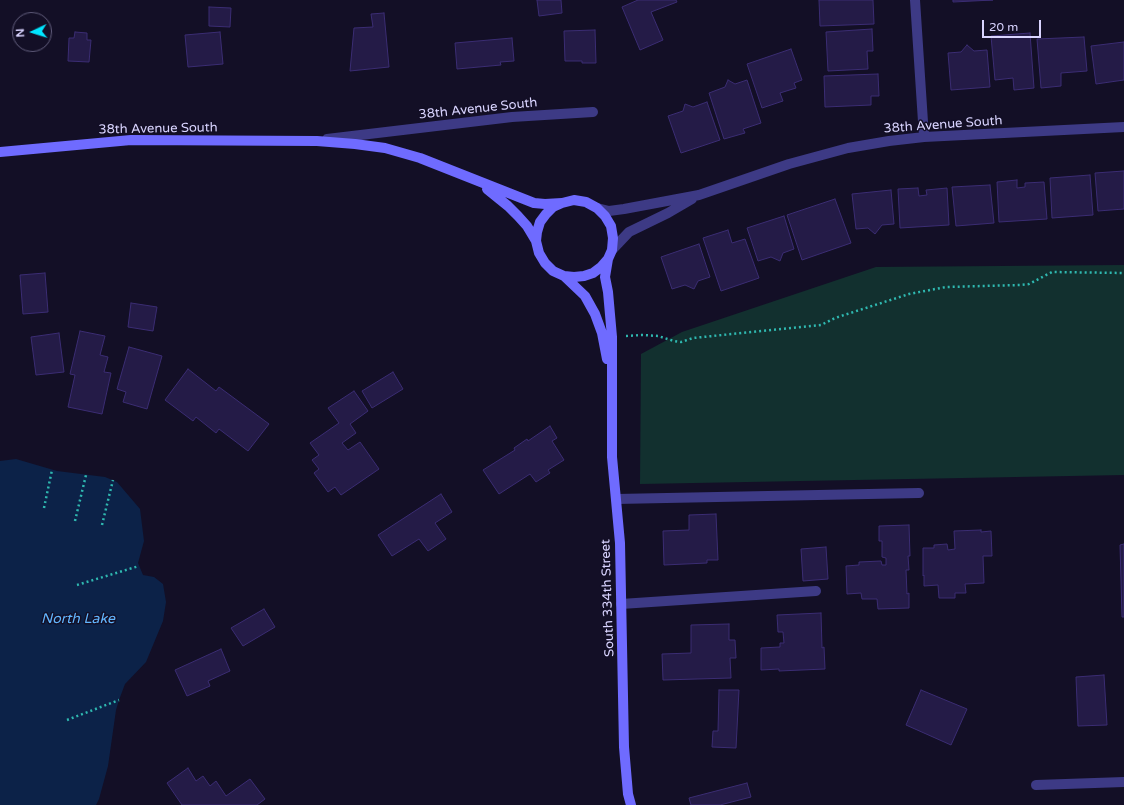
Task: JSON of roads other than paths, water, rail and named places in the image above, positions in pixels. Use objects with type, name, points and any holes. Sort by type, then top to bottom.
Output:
[{"type":"street","points":[[915,0],[924,137]]},
{"type":"street","name":"38th Avenue South","points":[[317,140],[512,117],[593,112]]},
{"type":"street","name":"38th Avenue South","points":[[597,208],[609,211],[699,195],[790,164],[848,148],[889,141],[924,137],[1124,126]]},
{"type":"street","name":"38th Avenue South","points":[[0,152],[131,140],[317,140],[385,148],[420,158],[534,203],[562,203]]},
{"type":"street","points":[[476,180],[508,206],[527,226],[536,241],[539,253],[545,263],[553,271],[564,276],[584,276],[593,273],[601,267],[610,254],[613,238],[611,226],[605,216],[597,208],[586,202],[574,200],[553,207],[546,214],[540,222],[536,241]]},
{"type":"street","name":"38th Avenue South","points":[[610,254],[629,232],[668,213],[699,195]]},
{"type":"street","name":"South 334th Street","points":[[610,254],[605,277],[608,292],[612,337],[612,457],[620,543],[624,748],[628,794],[631,805]]},
{"type":"street","name":"South 334th Street","points":[[564,276],[585,296],[595,314],[602,333],[612,389]]},
{"type":"street","points":[[616,499],[919,493]]},
{"type":"street","points":[[621,604],[816,591]]},
{"type":"street","points":[[1036,785],[1124,782]]},
{"type":"water","name":"North Lake","points":[[16,459],[57,471],[105,477],[117,482],[140,509],[144,541],[138,563],[143,575],[154,577],[163,584],[166,602],[163,621],[146,662],[125,684],[119,700],[116,710],[108,766],[96,805],[0,805],[0,461]]}]
